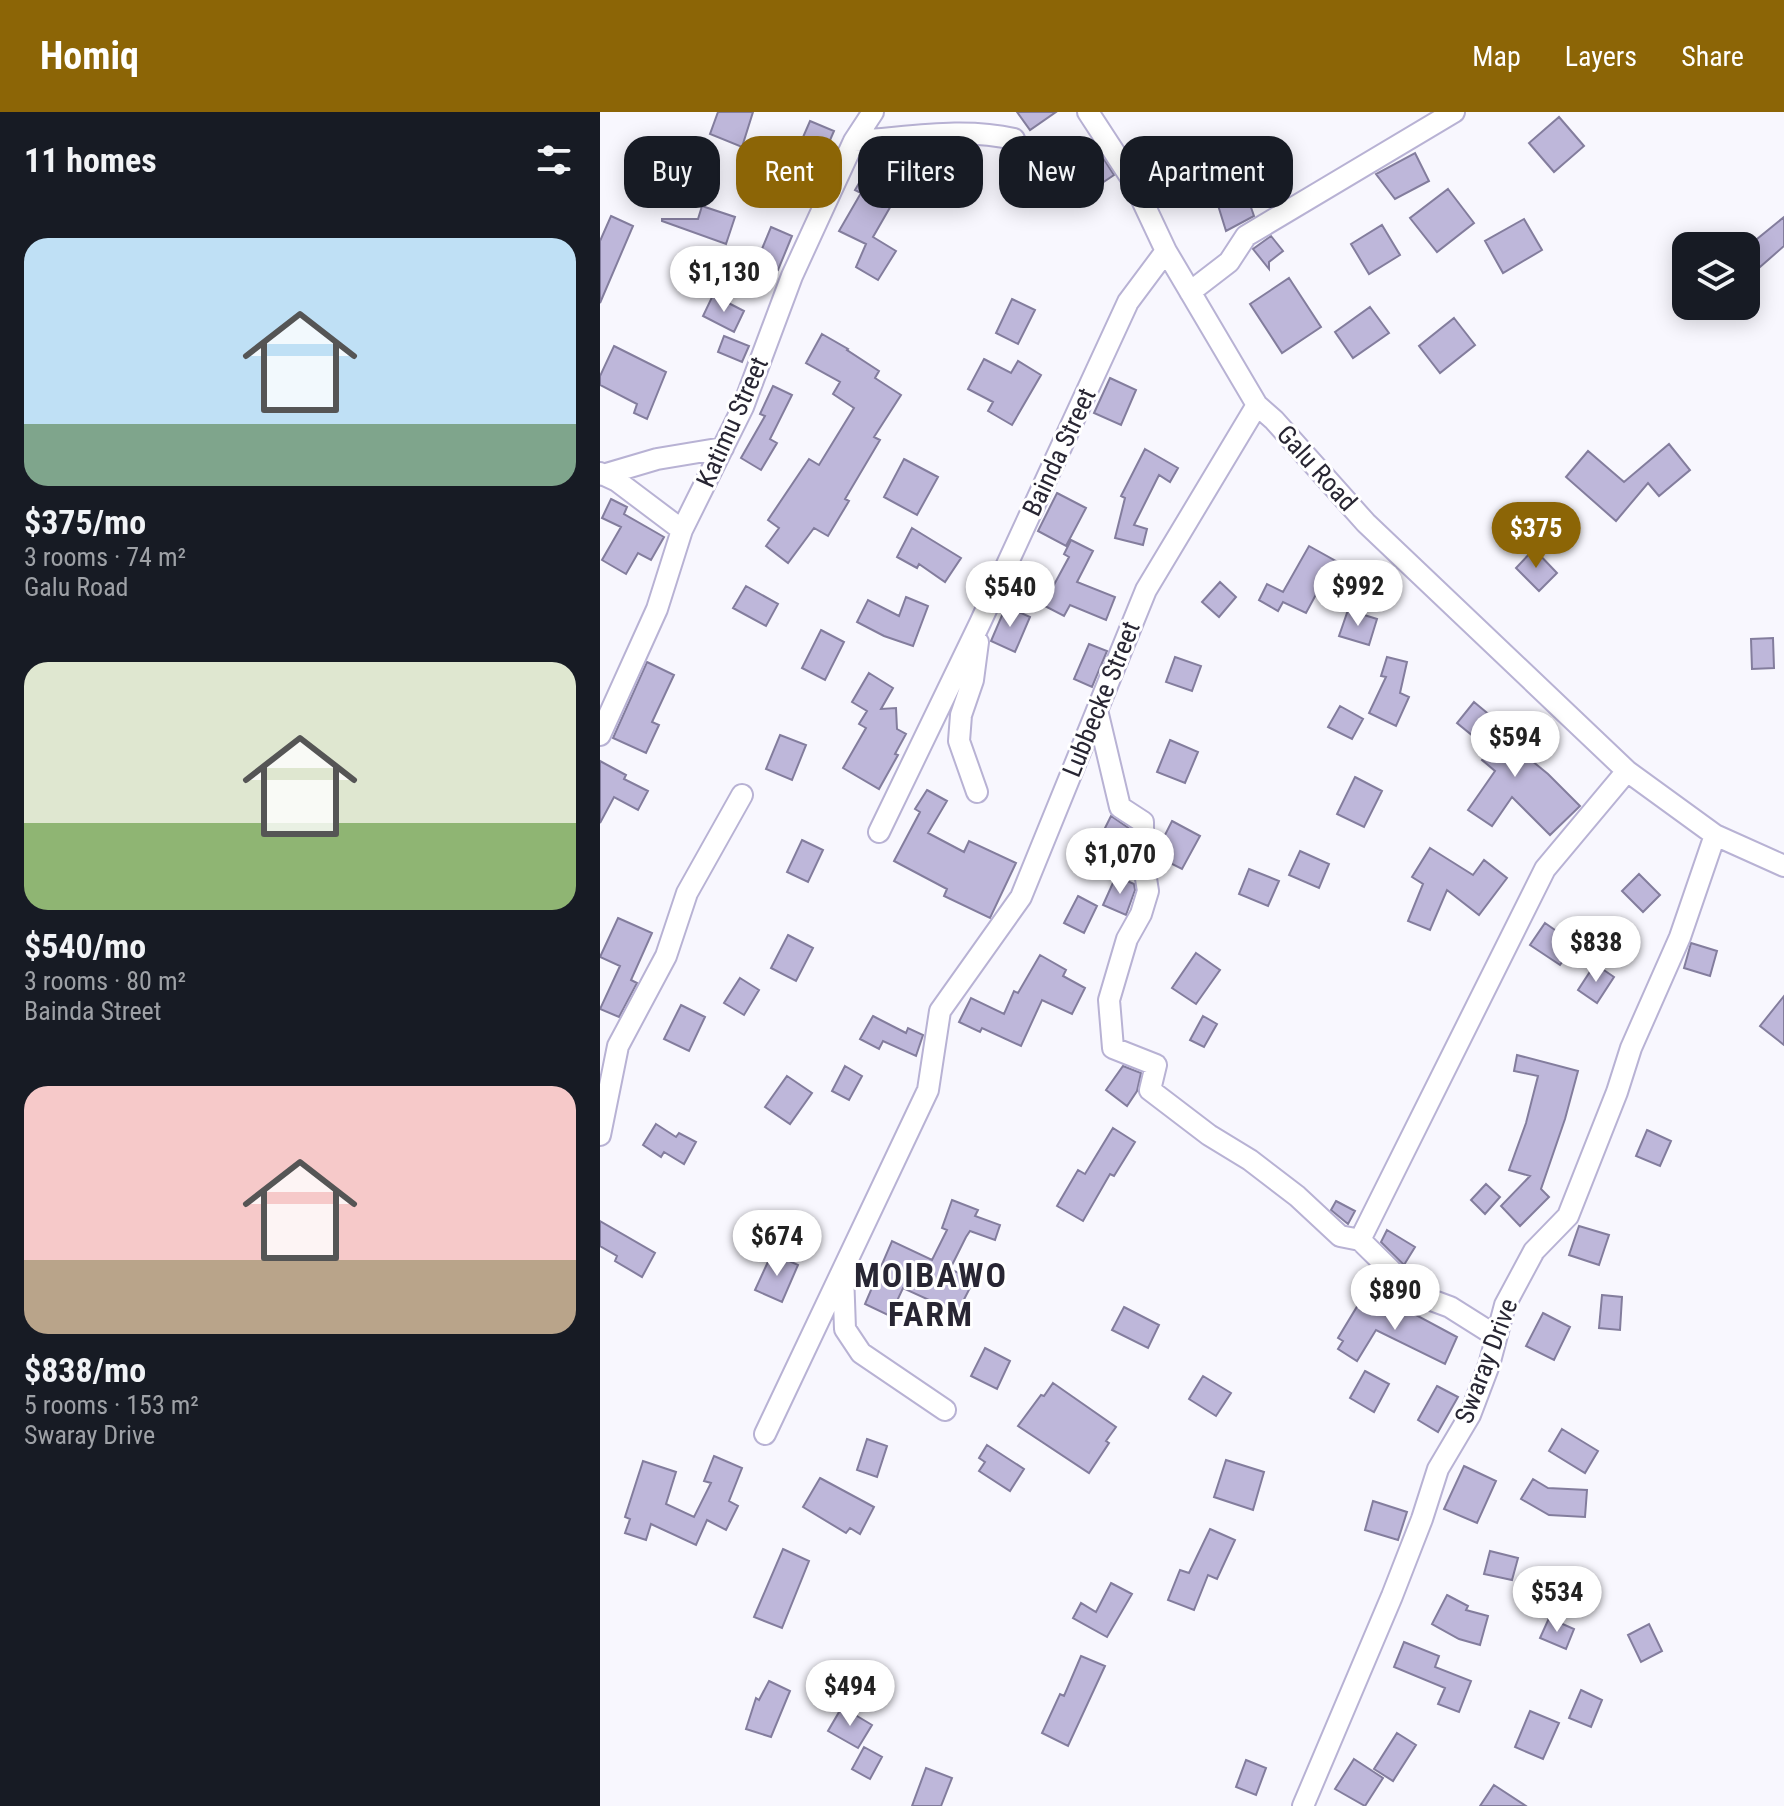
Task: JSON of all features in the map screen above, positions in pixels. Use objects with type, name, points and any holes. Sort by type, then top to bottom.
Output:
[{"type":"street","name":"Katimu Street","points":[[600,735],[657,609],[682,530],[743,407],[792,276],[854,141],[873,112]]},
{"type":"street","name":"Galu Road","points":[[1088,112],[1133,181],[1166,251],[1257,405],[1366,523],[1627,771],[1715,835],[1784,866]]},
{"type":"street","points":[[1190,292],[1229,262],[1246,236],[1454,112]]},
{"type":"street","points":[[854,141],[929,133],[1004,136]]},
{"type":"street","name":"Bainda Street","points":[[879,832],[980,623],[1128,302],[1166,251]]},
{"type":"street","name":"Lubbecke Street","points":[[765,1434],[928,1090],[940,1011],[1021,897],[1146,590],[1257,405]]},
{"type":"street","points":[[601,474],[657,459],[723,448]]},
{"type":"street","points":[[601,474],[617,481],[682,530]]},
{"type":"street","points":[[977,792],[959,741],[961,715],[973,680],[980,623]]},
{"type":"street","points":[[1097,710],[1120,807],[1143,822],[1143,860],[1148,891],[1141,914],[1127,939],[1109,1000],[1113,1048],[1156,1065],[1150,1090],[1297,1196],[1340,1236],[1360,1240],[1415,1294],[1450,1307],[1496,1336]]},
{"type":"street","points":[[1360,1240],[1545,869],[1627,771]]},
{"type":"street","points":[[600,1135],[618,1046],[666,956],[687,893],[742,795]]},
{"type":"street","name":"Swaray Drive","points":[[1303,1806],[1397,1584],[1438,1469],[1470,1415],[1505,1305],[1534,1251],[1568,1216],[1631,1048],[1680,937],[1715,835]]},
{"type":"street","points":[[843,1269],[845,1329],[861,1353],[945,1410]]},
{"type":"building","points":[[718,112],[753,112],[745,136],[736,136],[736,145],[710,134]]},
{"type":"building","points":[[1017,112],[1056,112],[1030,130]]},
{"type":"building","points":[[1559,117],[1584,146],[1554,172],[1529,143]]},
{"type":"building","points":[[810,121],[834,131],[832,136],[804,136]]},
{"type":"building","points":[[1415,153],[1429,181],[1395,199],[1376,174]]},
{"type":"building","points":[[1104,159],[1114,175],[1104,182]]},
{"type":"building","points":[[1448,189],[1474,223],[1437,252],[1410,218]]},
{"type":"building","points":[[858,198],[858,208],[890,208],[873,237],[896,251],[878,280],[856,267],[866,244],[839,231]]},
{"type":"building","points":[[701,208],[735,217],[726,244],[662,221],[698,219]]},
{"type":"building","points":[[1219,208],[1251,208],[1254,216],[1226,231]]},
{"type":"building","points":[[611,216],[633,226],[600,303],[600,241]]},
{"type":"building","points":[[1784,217],[1784,246],[1760,267],[1760,237]]},
{"type":"building","points":[[1524,219],[1542,250],[1503,273],[1485,241]]},
{"type":"building","points":[[1382,225],[1400,255],[1369,274],[1351,244]]},
{"type":"building","points":[[771,227],[792,236],[778,270],[757,261]]},
{"type":"building","points":[[1271,236],[1283,251],[1269,262],[1269,269],[1253,249]]},
{"type":"building","points":[[1289,278],[1321,327],[1282,353],[1250,304]]},
{"type":"building","points":[[713,295],[744,311],[734,332],[703,316]]},
{"type":"building","points":[[1012,299],[1035,310],[1018,344],[996,333]]},
{"type":"building","points":[[1370,307],[1389,333],[1353,358],[1335,332]]},
{"type":"building","points":[[1454,318],[1475,345],[1440,373],[1419,346]]},
{"type":"building","points":[[822,334],[879,371],[875,378],[901,395],[874,437],[880,440],[845,499],[849,501],[828,536],[814,528],[788,563],[766,546],[779,528],[768,520],[809,459],[819,465],[854,408],[833,394],[840,382],[806,363]]},
{"type":"building","points":[[724,336],[749,346],[742,362],[718,352]]},
{"type":"building","points":[[614,346],[666,372],[647,419],[634,413],[637,404],[600,385],[600,376]]},
{"type":"building","points":[[984,359],[1011,373],[1018,361],[1041,375],[1012,425],[988,411],[993,402],[968,389]]},
{"type":"building","points":[[1110,378],[1136,390],[1121,425],[1094,413]]},
{"type":"building","points":[[773,386],[792,395],[770,439],[777,443],[761,470],[741,458],[765,416],[760,414]]},
{"type":"building","points":[[1669,444],[1690,470],[1659,496],[1648,483],[1616,521],[1566,477],[1588,451],[1624,482]]},
{"type":"building","points":[[1145,449],[1178,468],[1170,482],[1159,475],[1134,525],[1147,529],[1143,545],[1115,538],[1125,498],[1121,496]]},
{"type":"building","points":[[904,459],[938,477],[917,515],[884,497]]},
{"type":"building","points":[[1057,493],[1086,508],[1066,546],[1038,531]]},
{"type":"building","points":[[611,499],[627,507],[624,514],[664,537],[651,560],[638,553],[626,574],[602,560],[621,527],[602,518]]},
{"type":"building","points":[[912,528],[961,558],[945,582],[919,564],[917,568],[897,557]]},
{"type":"building","points":[[1071,540],[1093,551],[1077,582],[1115,597],[1106,620],[1070,605],[1064,616],[1043,605],[1069,557],[1064,554]]},
{"type":"building","points":[[1309,546],[1341,564],[1326,590],[1320,587],[1306,613],[1283,602],[1278,611],[1259,600],[1267,584],[1283,592]]},
{"type":"building","points":[[1534,549],[1557,573],[1539,591],[1516,568]]},
{"type":"building","points":[[1220,582],[1236,597],[1219,617],[1202,602]]},
{"type":"building","points":[[746,586],[778,604],[766,626],[733,608]]},
{"type":"building","points":[[906,597],[928,606],[913,646],[857,622],[868,600],[899,616]]},
{"type":"building","points":[[1006,606],[1030,617],[1015,652],[991,641]]},
{"type":"building","points":[[1348,610],[1377,619],[1369,645],[1339,636]]},
{"type":"building","points":[[821,630],[844,642],[825,680],[802,668]]},
{"type":"building","points":[[1773,638],[1774,668],[1752,669],[1751,639]]},
{"type":"building","points":[[1089,644],[1107,651],[1092,687],[1074,679]]},
{"type":"building","points":[[1175,657],[1201,666],[1192,691],[1166,682]]},
{"type":"building","points":[[1387,657],[1407,662],[1400,693],[1409,697],[1396,726],[1369,713],[1386,677],[1381,676]]},
{"type":"building","points":[[647,662],[674,675],[652,722],[659,725],[646,753],[613,738]]},
{"type":"building","points":[[869,673],[893,688],[881,709],[896,708],[897,729],[906,734],[879,789],[843,768],[866,728],[859,724],[867,711],[852,702]]},
{"type":"building","points":[[1474,702],[1498,722],[1493,729],[1548,774],[1580,806],[1550,835],[1512,797],[1492,826],[1468,810],[1495,771],[1482,760],[1490,750],[1457,723]]},
{"type":"building","points":[[1340,706],[1363,719],[1352,739],[1328,727]]},
{"type":"building","points":[[780,735],[806,745],[792,780],[766,769]]},
{"type":"building","points":[[1170,740],[1198,752],[1185,783],[1157,772]]},
{"type":"building","points":[[600,761],[626,775],[624,779],[648,791],[638,810],[614,797],[600,823]]},
{"type":"building","points":[[1355,777],[1382,791],[1364,827],[1337,814]]},
{"type":"building","points":[[927,790],[947,801],[928,833],[964,852],[969,841],[1016,863],[990,918],[944,896],[947,889],[894,861],[920,812],[915,809]]},
{"type":"building","points":[[1111,816],[1130,829],[1129,847],[1102,834]]},
{"type":"building","points":[[1172,821],[1200,836],[1182,869],[1156,856],[1156,833],[1164,837]]},
{"type":"building","points":[[802,840],[823,850],[808,882],[787,872]]},
{"type":"building","points":[[1430,848],[1473,875],[1484,860],[1507,878],[1479,915],[1447,890],[1430,930],[1408,921],[1423,884],[1412,877]]},
{"type":"building","points":[[1300,851],[1329,864],[1319,888],[1289,875]]},
{"type":"building","points":[[1249,869],[1279,881],[1268,906],[1239,894]]},
{"type":"building","points":[[1639,874],[1660,895],[1643,912],[1622,891]]},
{"type":"building","points":[[1116,876],[1134,884],[1135,890],[1126,915],[1103,905]]},
{"type":"building","points":[[1078,896],[1097,906],[1084,933],[1064,923]]},
{"type":"building","points":[[618,918],[652,933],[631,980],[637,983],[619,1017],[600,1009],[620,966],[600,957]]},
{"type":"building","points":[[1545,923],[1575,944],[1560,965],[1530,945]]},
{"type":"building","points":[[788,935],[813,948],[796,981],[771,968]]},
{"type":"building","points":[[1691,943],[1717,951],[1710,976],[1684,968]]},
{"type":"building","points":[[1196,953],[1220,970],[1196,1004],[1172,988]]},
{"type":"building","points":[[1040,955],[1066,970],[1063,976],[1085,988],[1072,1014],[1042,1000],[1021,1046],[982,1028],[980,1032],[959,1022],[971,998],[1004,1014],[1014,991],[1018,993]]},
{"type":"building","points":[[1595,964],[1614,977],[1597,1003],[1578,990]]},
{"type":"building","points":[[740,978],[759,990],[744,1015],[724,1003]]},
{"type":"building","points":[[1784,996],[1784,1045],[1760,1026]]},
{"type":"building","points":[[681,1005],[705,1017],[689,1051],[664,1039]]},
{"type":"building","points":[[873,1016],[906,1033],[908,1028],[923,1035],[916,1056],[883,1041],[879,1049],[860,1039]]},
{"type":"building","points":[[1203,1016],[1217,1024],[1204,1047],[1190,1040]]},
{"type":"building","points":[[1517,1055],[1578,1071],[1541,1189],[1549,1197],[1520,1226],[1501,1206],[1530,1176],[1509,1170],[1538,1076],[1514,1071]]},
{"type":"building","points":[[845,1066],[862,1076],[849,1100],[832,1091]]},
{"type":"building","points":[[1123,1066],[1141,1073],[1137,1091],[1127,1106],[1106,1090]]},
{"type":"building","points":[[787,1076],[812,1093],[790,1124],[765,1107]]},
{"type":"building","points":[[656,1124],[676,1137],[679,1133],[696,1142],[684,1164],[664,1152],[661,1157],[643,1145]]},
{"type":"building","points":[[1113,1128],[1135,1142],[1114,1176],[1110,1174],[1083,1221],[1057,1206],[1078,1170],[1085,1174]]},
{"type":"building","points":[[1647,1130],[1671,1141],[1660,1166],[1636,1156]]},
{"type":"building","points":[[1486,1184],[1500,1197],[1485,1214],[1471,1200]]},
{"type":"building","points":[[952,1200],[978,1210],[975,1216],[1000,1225],[995,1240],[970,1231],[950,1269],[974,1280],[955,1317],[937,1307],[938,1304],[903,1288],[890,1316],[865,1304],[892,1241],[932,1260],[947,1230],[942,1228]]},
{"type":"building","points":[[1336,1201],[1355,1211],[1348,1224],[1331,1210]]},
{"type":"building","points":[[600,1221],[655,1253],[642,1277],[615,1261],[617,1256],[600,1246]]},
{"type":"building","points":[[1579,1226],[1609,1235],[1599,1265],[1569,1255]]},
{"type":"building","points":[[1387,1230],[1415,1247],[1404,1265],[1381,1242]]},
{"type":"building","points":[[772,1253],[798,1265],[782,1302],[755,1290]]},
{"type":"building","points":[[1602,1295],[1622,1297],[1620,1330],[1599,1328]]},
{"type":"building","points":[[1361,1300],[1385,1315],[1392,1302],[1457,1337],[1445,1364],[1376,1330],[1357,1361],[1338,1349],[1343,1341],[1338,1338]]},
{"type":"building","points":[[1124,1307],[1159,1325],[1148,1348],[1112,1330]]},
{"type":"building","points":[[1543,1313],[1570,1327],[1554,1360],[1526,1346]]},
{"type":"building","points":[[985,1348],[1010,1361],[997,1389],[971,1376]]},
{"type":"building","points":[[1365,1371],[1389,1384],[1374,1412],[1350,1398]]},
{"type":"building","points":[[1203,1376],[1231,1393],[1216,1416],[1189,1399]]},
{"type":"building","points":[[1053,1383],[1116,1427],[1089,1473],[1018,1426]]},
{"type":"building","points":[[1437,1386],[1458,1397],[1438,1432],[1418,1420]]},
{"type":"building","points":[[1562,1429],[1598,1451],[1585,1473],[1549,1451]]},
{"type":"building","points":[[867,1439],[887,1446],[877,1477],[857,1470]]},
{"type":"building","points":[[987,1445],[1024,1469],[1010,1491],[979,1471],[985,1462],[979,1458]]},
{"type":"building","points":[[714,1456],[742,1468],[729,1501],[738,1506],[726,1530],[707,1520],[696,1545],[651,1524],[646,1540],[625,1533],[630,1519],[625,1517],[643,1461],[676,1472],[666,1504],[694,1517],[711,1483],[704,1481]]},
{"type":"building","points":[[1226,1460],[1264,1472],[1253,1510],[1214,1497]]},
{"type":"building","points":[[1464,1466],[1496,1481],[1477,1523],[1444,1509]]},
{"type":"building","points":[[820,1478],[874,1507],[860,1534],[850,1528],[846,1533],[803,1507]]},
{"type":"building","points":[[1533,1479],[1548,1488],[1587,1490],[1585,1517],[1549,1515],[1521,1499]]},
{"type":"building","points":[[1373,1501],[1407,1512],[1398,1540],[1365,1530]]},
{"type":"building","points":[[1210,1529],[1235,1540],[1217,1579],[1208,1575],[1194,1610],[1168,1600],[1180,1570],[1189,1573]]},
{"type":"building","points":[[783,1549],[809,1561],[782,1628],[754,1617]]},
{"type":"building","points":[[1490,1551],[1518,1558],[1512,1580],[1484,1574]]},
{"type":"building","points":[[1111,1583],[1132,1594],[1107,1637],[1073,1618],[1081,1603],[1096,1612]]},
{"type":"building","points":[[1447,1595],[1468,1606],[1466,1610],[1488,1616],[1480,1645],[1459,1639],[1432,1624]]},
{"type":"building","points":[[1549,1618],[1574,1629],[1566,1649],[1540,1638]]},
{"type":"building","points":[[1649,1624],[1662,1651],[1641,1662],[1628,1635]]},
{"type":"building","points":[[1404,1642],[1439,1656],[1435,1667],[1471,1681],[1459,1712],[1438,1704],[1445,1688],[1394,1667]]},
{"type":"building","points":[[1081,1656],[1105,1666],[1068,1746],[1042,1733],[1060,1694],[1064,1696]]},
{"type":"building","points":[[769,1681],[790,1691],[771,1737],[746,1729],[756,1698],[759,1700]]},
{"type":"building","points":[[1581,1690],[1602,1700],[1591,1727],[1569,1718]]},
{"type":"building","points":[[842,1707],[872,1725],[858,1748],[828,1731]]},
{"type":"building","points":[[1530,1711],[1559,1723],[1543,1759],[1515,1747]]},
{"type":"building","points":[[1397,1733],[1416,1745],[1393,1781],[1374,1769]]},
{"type":"building","points":[[864,1747],[882,1757],[870,1779],[852,1769]]},
{"type":"building","points":[[1354,1759],[1383,1778],[1365,1806],[1335,1789]]},
{"type":"building","points":[[1246,1760],[1266,1768],[1256,1795],[1236,1787]]},
{"type":"building","points":[[926,1768],[952,1778],[941,1806],[912,1806]]},
{"type":"building","points":[[1494,1785],[1526,1806],[1480,1806]]},
{"type":"district","name":"MOIBAWO FARM","points":[[931,1294]]}]
